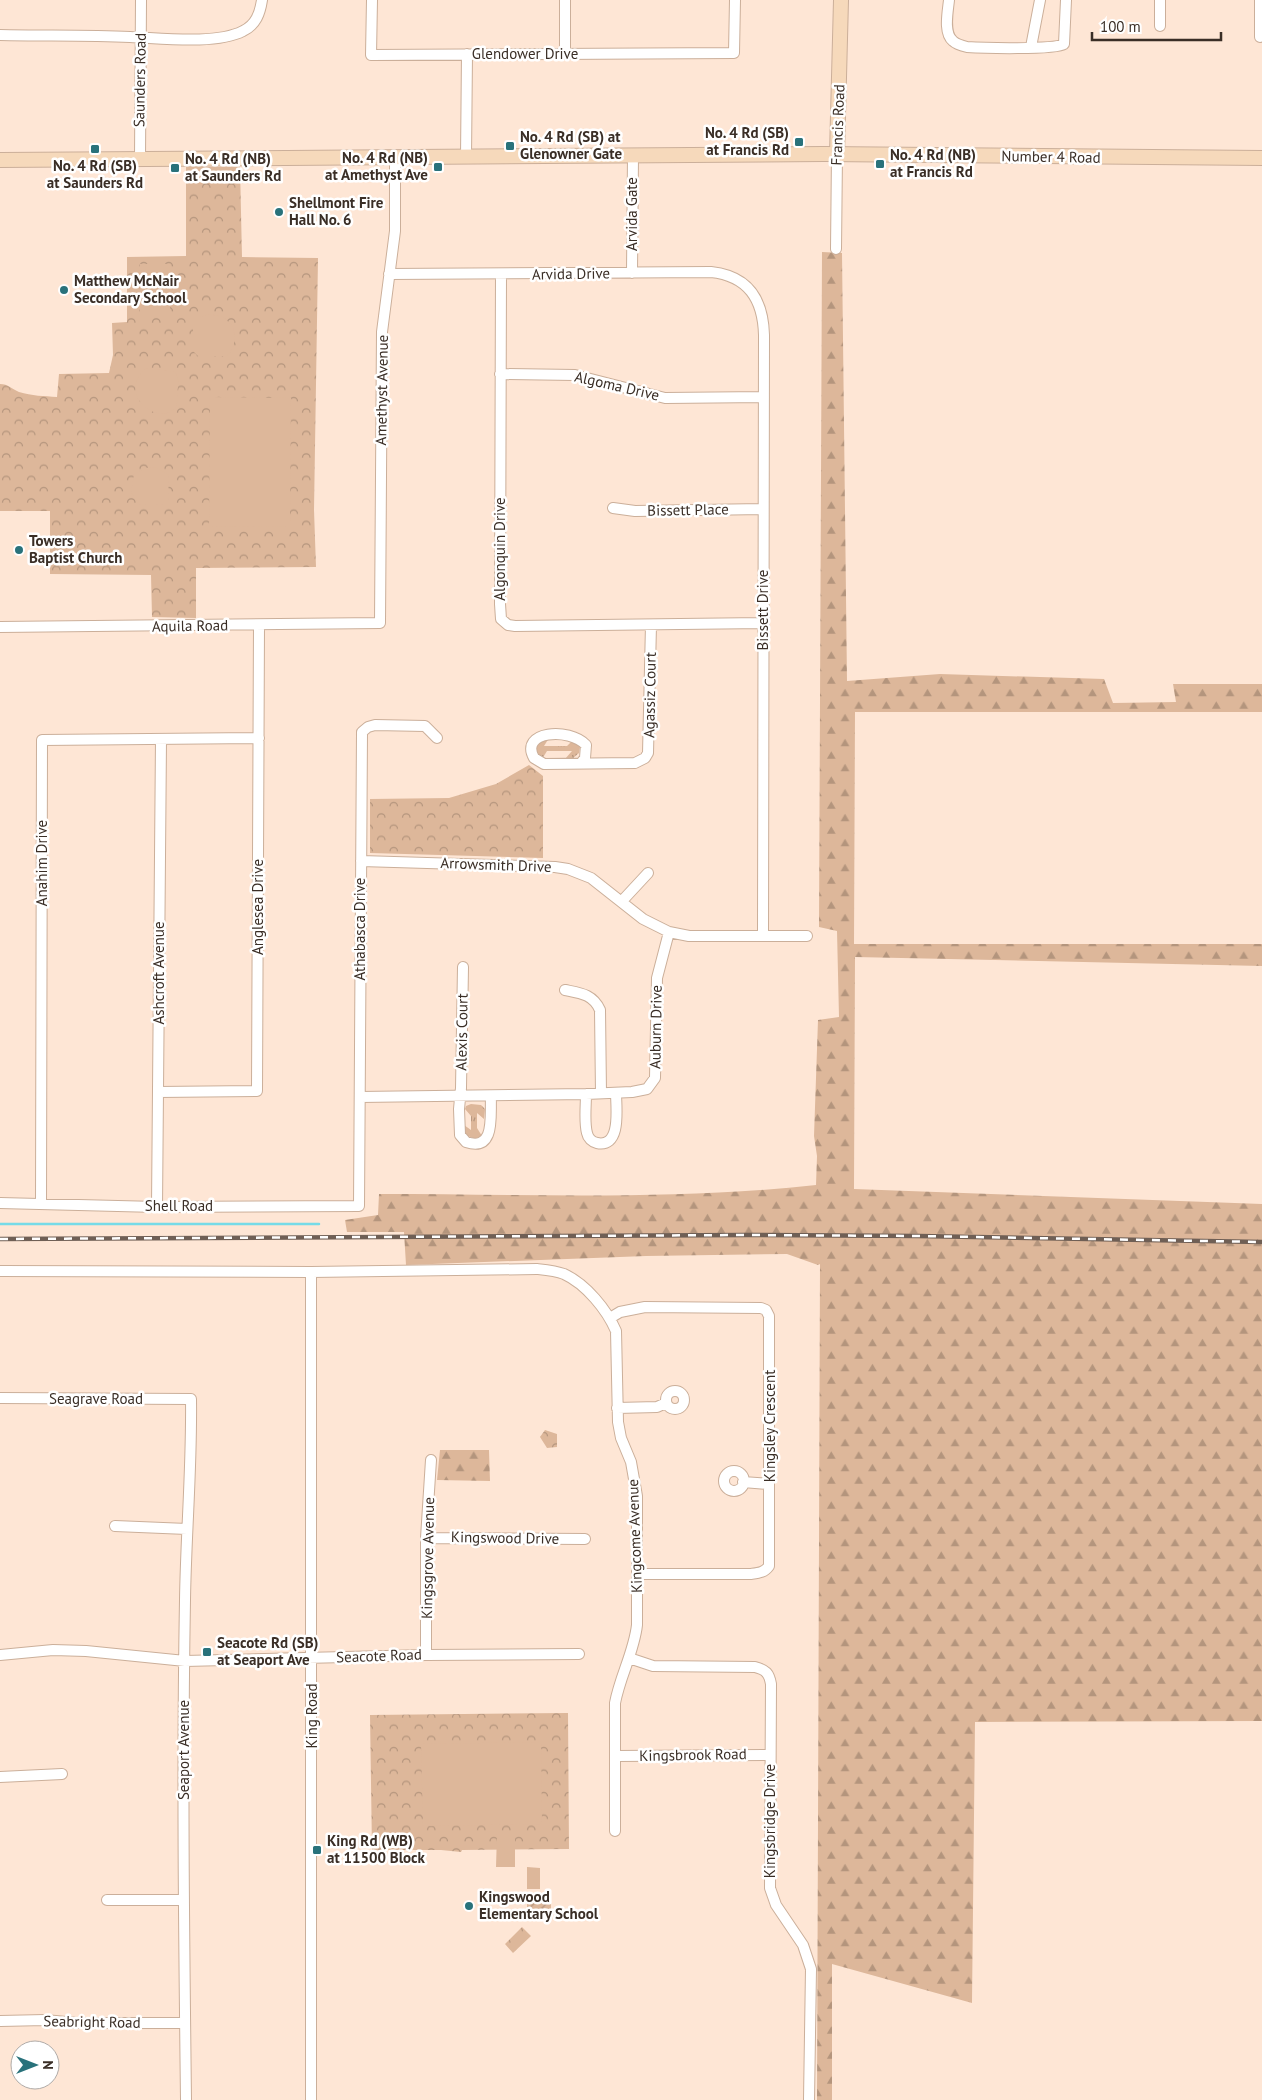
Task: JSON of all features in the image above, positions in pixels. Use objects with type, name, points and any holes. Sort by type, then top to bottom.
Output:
[{"type":"main road","name":"Francis Road","points":[[837,154],[841,0]]},
{"type":"main road","name":"Number 4 Road","points":[[0,160],[837,154],[1262,158]]},
{"type":"street","name":"Saunders Road","points":[[140,160],[141,0]]},
{"type":"street","points":[[0,35],[141,38],[214,38],[230,36],[243,31],[252,24],[258,15],[262,0]]},
{"type":"street","name":"Glendower Drive","points":[[372,0],[371,55],[734,53],[735,0]]},
{"type":"street","points":[[565,0],[565,54]]},
{"type":"street","points":[[949,0],[948,32],[953,42],[966,46],[1031,47],[1059,47],[1064,44],[1066,0]]},
{"type":"street","points":[[1031,47],[1040,0]]},
{"type":"street","points":[[1160,0],[1160,26]]},
{"type":"street","points":[[1260,0],[1260,37]]},
{"type":"street","points":[[466,157],[467,54]]},
{"type":"street","name":"Francis Road","points":[[836,250],[837,154]]},
{"type":"street","name":"Arvida Gate","points":[[632,273],[633,155]]},
{"type":"street","name":"Amethyst Avenue","points":[[380,623],[382,332],[395,231],[395,157]]},
{"type":"street","name":"Arvida Drive","points":[[389,274],[722,273],[737,279],[748,288]]},
{"type":"street","name":"Algonquin Drive","points":[[501,274],[500,610],[502,619],[508,625],[515,626],[763,623]]},
{"type":"street","name":"Bissett Drive","points":[[748,288],[758,302],[764,321],[763,936]]},
{"type":"street","name":"Algoma Drive","points":[[500,374],[575,375],[665,398],[764,397]]},
{"type":"street","name":"Bissett Place","points":[[613,508],[635,511],[763,509]]},
{"type":"street","name":"Aquila Road","points":[[0,627],[380,623]]},
{"type":"street","name":"Anglesea Drive","points":[[158,1092],[256,1091],[259,624]]},
{"type":"street","name":"Agassiz Court","points":[[581,763],[585,758],[586,745],[573,735],[547,734],[536,738],[532,744],[532,754],[541,763],[581,763],[635,763],[645,758],[648,753],[651,625]]},
{"type":"street","name":"Athabasca Drive","points":[[359,1206],[362,738],[364,730],[376,725],[425,726],[437,738]]},
{"type":"street","name":"Anahim Drive","points":[[41,1204],[42,740],[259,738]]},
{"type":"street","name":"Ashcroft Avenue","points":[[157,1207],[161,740]]},
{"type":"street","name":"Arrowsmith Drive","points":[[361,861],[556,867],[568,869],[591,878],[643,919],[669,932],[688,936],[807,936]]},
{"type":"street","points":[[622,902],[648,873]]},
{"type":"street","name":"Auburn Drive","points":[[360,1098],[491,1097],[642,1091],[650,1086],[655,1078],[657,978],[669,932]]},
{"type":"street","name":"Alexis Court","points":[[460,1097],[463,967]]},
{"type":"street","points":[[565,990],[585,993],[594,1000],[600,1010],[601,1093]]},
{"type":"street","points":[[586,1094],[587,1135],[593,1142],[603,1144],[610,1140],[615,1133],[616,1093]]},
{"type":"street","points":[[460,1097],[460,1135],[466,1142],[474,1144],[485,1141],[490,1132],[491,1097]]},
{"type":"street","name":"Shell Road","points":[[0,1203],[157,1207],[359,1206]]},
{"type":"street","name":"Kingcome Avenue","points":[[311,1272],[537,1269],[553,1271],[565,1275],[580,1285],[610,1318],[616,1331],[617,1408],[621,1438],[631,1462],[637,1496],[637,1625],[635,1640],[618,1684],[615,1703],[615,1831]]},
{"type":"street","points":[[0,1271],[311,1272]]},
{"type":"street","name":"King Road","points":[[311,1272],[311,2100]]},
{"type":"street","name":"Kingsley Crescent","points":[[610,1318],[620,1312],[645,1307],[750,1307],[766,1310],[770,1322],[769,1566],[766,1571],[750,1574],[637,1574]]},
{"type":"street","name":"Seagrave Road","points":[[0,1398],[191,1400]]},
{"type":"street","name":"Seaport Avenue","points":[[186,2100],[184,1900],[185,1661],[187,1529],[192,1456],[191,1400]]},
{"type":"street","points":[[617,1408],[657,1408],[666,1403]]},
{"type":"street","name":"Kingsgrove Avenue","points":[[426,1655],[426,1538],[431,1460]]},
{"type":"street","points":[[743,1482],[770,1484]]},
{"type":"street","points":[[115,1526],[187,1529]]},
{"type":"street","name":"Kingswood Drive","points":[[426,1538],[585,1539]]},
{"type":"street","name":"Seacote Road","points":[[0,1655],[53,1650],[86,1651],[185,1661],[426,1655],[579,1654]]},
{"type":"street","name":"Kingsbridge Drive","points":[[629,1658],[653,1666],[755,1667],[763,1669],[769,1674],[771,1684],[772,1896],[803,1945],[811,1969],[809,2100]]},
{"type":"street","name":"Kingsbrook Road","points":[[616,1756],[770,1755]]},
{"type":"street","points":[[0,1777],[62,1774]]},
{"type":"street","points":[[107,1900],[184,1900]]},
{"type":"street","name":"Seabright Road","points":[[0,2021],[185,2023]]},
{"type":"green space","points":[[186,167],[240,167],[242,257],[318,258],[314,510],[316,567],[196,568],[196,618],[152,617],[151,575],[50,574],[50,511],[0,511],[0,384],[19,392],[57,397],[59,374],[109,373],[113,355],[112,323],[127,322],[127,257],[186,256]]},
{"type":"green space","points":[[822,252],[842,253],[847,681],[940,674],[1104,679],[1113,703],[1176,702],[1173,684],[1262,684],[1262,712],[855,712],[854,944],[1262,944],[1262,966],[855,957],[854,1189],[1262,1204],[1262,1721],[975,1722],[972,2003],[832,1964],[832,2100],[817,2100],[820,1264],[818,1265],[787,1254],[646,1256],[406,1265],[404,1232],[347,1232],[345,1220],[378,1215],[379,1194],[652,1195],[762,1190],[816,1185],[817,1156],[814,1136],[818,1020],[839,1017],[837,931],[819,927]]},
{"type":"green space","points":[[140,264],[170,264],[170,278],[140,277]]},
{"type":"green space","points":[[140,282],[170,282],[170,296],[140,296]]},
{"type":"green space","points":[[140,300],[170,300],[170,314],[140,314]]},
{"type":"green space","points":[[209,314],[223,317],[232,325],[234,341],[232,349],[227,356],[198,356],[193,351],[193,324],[200,317]]},
{"type":"green space","points":[[146,368],[175,372],[177,375],[177,403],[170,412],[161,414],[152,411],[144,406],[138,398],[135,389],[138,379]]},
{"type":"green space","points":[[210,397],[291,398],[290,527],[209,526]]},
{"type":"green space","points":[[155,467],[169,475],[168,501],[164,505],[138,504],[131,492],[134,474],[145,468]]},
{"type":"green space","points":[[549,738],[544,746],[567,746],[574,739],[580,747],[579,753],[572,759],[565,759],[572,751],[547,751],[542,759],[536,751],[537,743]]},
{"type":"green space","points":[[529,765],[543,776],[543,858],[370,853],[370,799],[449,798],[496,784]]},
{"type":"green space","points":[[471,1104],[481,1105],[485,1109],[484,1119],[477,1113],[477,1128],[482,1136],[475,1139],[465,1133],[464,1125],[471,1130],[471,1116],[465,1109],[466,1106]]},
{"type":"green space","points":[[545,1430],[557,1434],[557,1447],[547,1448],[540,1437]]},
{"type":"green space","points":[[440,1450],[489,1450],[490,1481],[437,1480]]},
{"type":"green space","points":[[568,1713],[569,1849],[462,1850],[461,1852],[441,1850],[372,1850],[370,1715]]},
{"type":"green space","points":[[541,1742],[542,1824],[423,1826],[421,1744]]},
{"type":"green space","points":[[497,1834],[515,1834],[515,1867],[496,1867]]},
{"type":"green space","points":[[527,1867],[540,1868],[540,1889],[527,1889]]},
{"type":"green space","points":[[527,1900],[551,1900],[551,1916],[527,1916]]},
{"type":"green space","points":[[522,1927],[531,1936],[513,1953],[505,1944]]},
{"type":"waterway","points":[[0,1224],[319,1224]]},
{"type":"railway","points":[[0,1239],[746,1235],[1262,1242]]},
{"type":"place","name":"No. 4 Rd (SB) at Francis Rd","points":[[799,142]]},
{"type":"place","name":"No. 4 Rd (SB) at Glenowner Gate","points":[[510,146]]},
{"type":"place","name":"No. 4 Rd (SB) at Saunders Rd","points":[[95,149]]},
{"type":"place","name":"No. 4 Rd (NB) at Francis Rd","points":[[880,164]]},
{"type":"place","name":"No. 4 Rd (NB) at Amethyst Ave","points":[[438,167]]},
{"type":"place","name":"No. 4 Rd (NB) at Saunders Rd","points":[[175,168]]},
{"type":"place","name":"Shellmont Fire Hall No. 6","points":[[279,212]]},
{"type":"place","name":"Matthew McNair Secondary School","points":[[64,290]]},
{"type":"place","name":"Towers Baptist Church","points":[[19,550]]},
{"type":"place","name":"Seacote Rd (SB) at Seaport Ave","points":[[207,1652]]},
{"type":"place","name":"King Rd (WB) at 11500 Block","points":[[317,1850]]},
{"type":"place","name":"Kingswood Elementary School","points":[[469,1906]]}]
